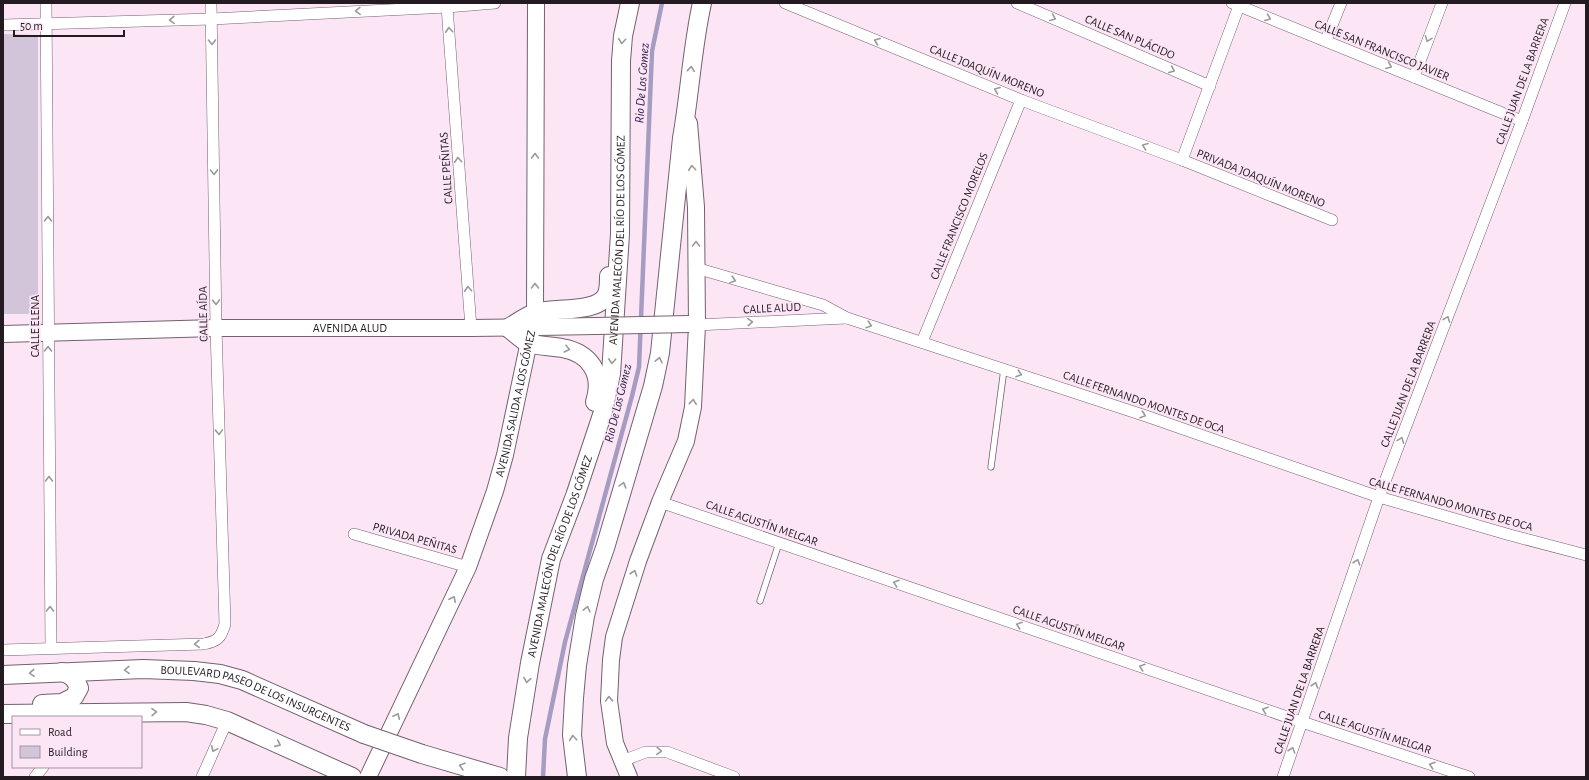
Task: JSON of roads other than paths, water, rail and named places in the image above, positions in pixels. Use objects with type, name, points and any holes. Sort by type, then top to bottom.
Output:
[{"type":"main road","name":"AVENIDA MALECÓN DEL RÍO DE LOS GÓMEZ","points":[[516,777],[518,738],[530,663],[551,559],[575,496],[596,433],[611,374],[620,234],[620,113],[623,36],[630,3]]},
{"type":"main road","points":[[577,777],[572,735],[578,658],[585,616],[594,579],[605,548],[653,386],[660,353],[695,33],[702,3]]},
{"type":"main road","points":[[508,328],[532,328],[555,309],[590,306],[601,301],[607,294],[609,279],[607,247],[610,147],[620,113]]},
{"type":"main road","points":[[508,328],[532,328],[564,348],[577,352],[585,357],[593,367],[598,382],[594,406],[574,471],[561,502],[551,559]]},
{"type":"main road","name":"BOULEVARD PASEO DE LOS INSURGENTES","points":[[3,675],[143,669],[194,671],[220,674],[242,680],[364,734],[422,754],[500,777]]},
{"type":"main road","points":[[3,706],[62,703],[74,697],[79,688],[76,679],[71,675],[62,672]]},
{"type":"main road","points":[[3,714],[80,715],[186,712],[206,715],[227,721],[351,776]]},
{"type":"street","name":"CALLE ELENA","points":[[46,3],[51,648]]},
{"type":"street","name":"CALLE AÍDA","points":[[51,648],[204,644],[215,641],[222,634],[225,624],[216,328],[211,3]]},
{"type":"street","points":[[3,25],[212,19],[381,7],[447,7],[495,3]]},
{"type":"street","name":"AVENIDA SALIDA A LOS GÓMEZ","points":[[368,777],[468,567],[493,498],[505,455],[532,328],[536,3]]},
{"type":"street","name":"CALLE JOAQUÍN MORENO","points":[[785,3],[1021,100],[1182,160]]},
{"type":"street","points":[[1326,40],[1341,3]]},
{"type":"street","points":[[1414,77],[1442,3]]},
{"type":"street","name":"CALLE JUAN DE LA BARRERA","points":[[1283,777],[1379,497],[1522,121],[1565,3]]},
{"type":"street","name":"CALLE SAN PLÁCIDO","points":[[1024,4],[1210,86]]},
{"type":"street","points":[[1182,160],[1210,86],[1237,4]]},
{"type":"street","name":"CALLE SAN FRANCISCO JAVIER","points":[[1237,4],[1522,121]]},
{"type":"street","name":"CALLE PEÑITAS","points":[[447,7],[470,328]]},
{"type":"street","name":"CALLE FRANCISCO MORELOS","points":[[922,342],[1021,100]]},
{"type":"street","points":[[629,777],[622,761],[613,732],[609,701],[610,660],[614,637],[638,561],[660,502],[686,441],[691,418],[695,383],[693,324],[696,268],[696,207],[687,108]]},
{"type":"street","name":"PRIVADA JOAQUÍN MORENO","points":[[1182,160],[1332,220]]},
{"type":"street","name":"CALLE FERNANDO MONTES DE OCA","points":[[696,268],[823,305],[847,318],[1004,369],[1379,497],[1510,536],[1586,555]]},
{"type":"street","name":"CALLE ALUD","points":[[693,324],[847,318]]},
{"type":"street","points":[[532,328],[693,324]]},
{"type":"street","name":"AVENIDA ALUD","points":[[3,334],[216,328],[508,328]]},
{"type":"street","name":"CALLE AGUSTÍN MELGAR","points":[[660,502],[1302,722],[1469,777]]},
{"type":"street","name":"PRIVADA PEÑITAS","points":[[354,534],[468,567]]},
{"type":"street","points":[[3,650],[51,648]]},
{"type":"street","points":[[202,777],[227,721]]},
{"type":"street","points":[[622,761],[646,752],[657,750],[667,752],[734,777]]},
{"type":"street","points":[[35,777],[42,768]]},
{"type":"lane","points":[[991,467],[1004,369]]},
{"type":"lane","points":[[760,601],[779,542]]},
{"type":"waterway","name":"Rio De Los Gomez","points":[[543,777],[545,739],[565,642],[639,367],[652,51],[662,3]]}]
